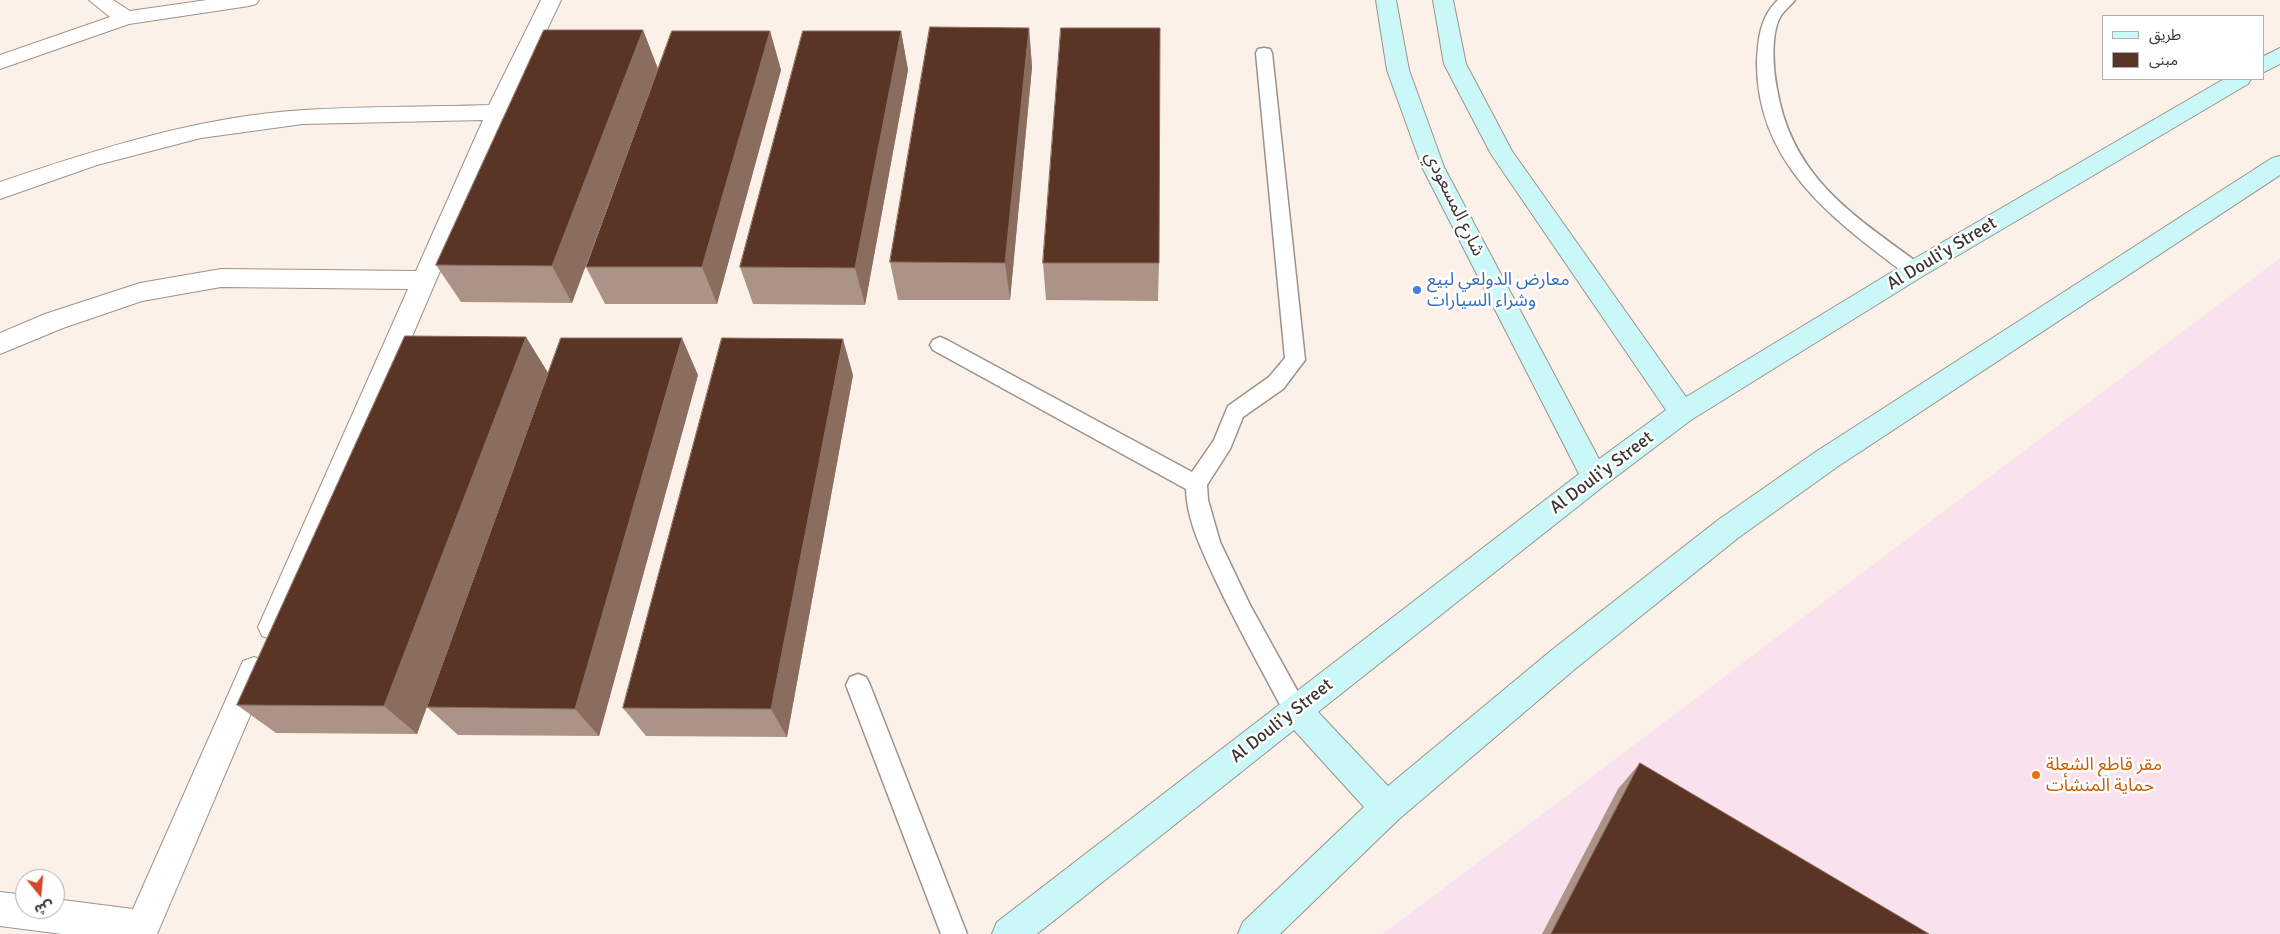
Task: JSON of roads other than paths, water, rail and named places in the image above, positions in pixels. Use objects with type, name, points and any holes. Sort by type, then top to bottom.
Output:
[{"type":"main road","name":"شارع المسعودي","points":[[1386,0],[1398,70],[1433,167],[1595,477]]},
{"type":"main road","points":[[1443,0],[1455,64],[1502,154],[1682,413]]},
{"type":"main road","points":[[2265,64],[2280,55]]},
{"type":"main road","name":"Al Douli'y Street","points":[[1009,934],[1595,477],[1682,413],[1914,270],[2238,80]]},
{"type":"main road","points":[[1255,934],[1387,808],[1564,659],[1728,529],[1843,448],[2280,164]]},
{"type":"main road","points":[[1296,710],[1387,808]]},
{"type":"street","points":[[99,0],[126,18]]},
{"type":"street","points":[[0,62],[126,18],[249,0]]},
{"type":"street","points":[[0,909],[140,931],[497,112],[552,0]]},
{"type":"street","points":[[0,191],[91,160],[201,131],[303,117],[497,112]]},
{"type":"street","points":[[0,344],[54,321],[140,292],[221,278],[424,280]]},
{"type":"lane","points":[[1787,0],[1773,15],[1765,54],[1768,98],[1788,154],[1808,182],[1838,213],[1914,270]]},
{"type":"lane","points":[[1264,53],[1295,360],[1284,376],[1276,383],[1235,412],[1223,443],[1196,484],[1197,500],[1208,542],[1242,612],[1296,710]]},
{"type":"lane","points":[[940,345],[1196,484]]},
{"type":"lane","points":[[858,685],[954,934]]},
{"type":"place","name":"معارض الدولعي لبيع وشراء السيارات","points":[[1417,290]]},
{"type":"place","name":"مقر قاطع الشعلة حماية المنشأت","points":[[2036,775]]}]
